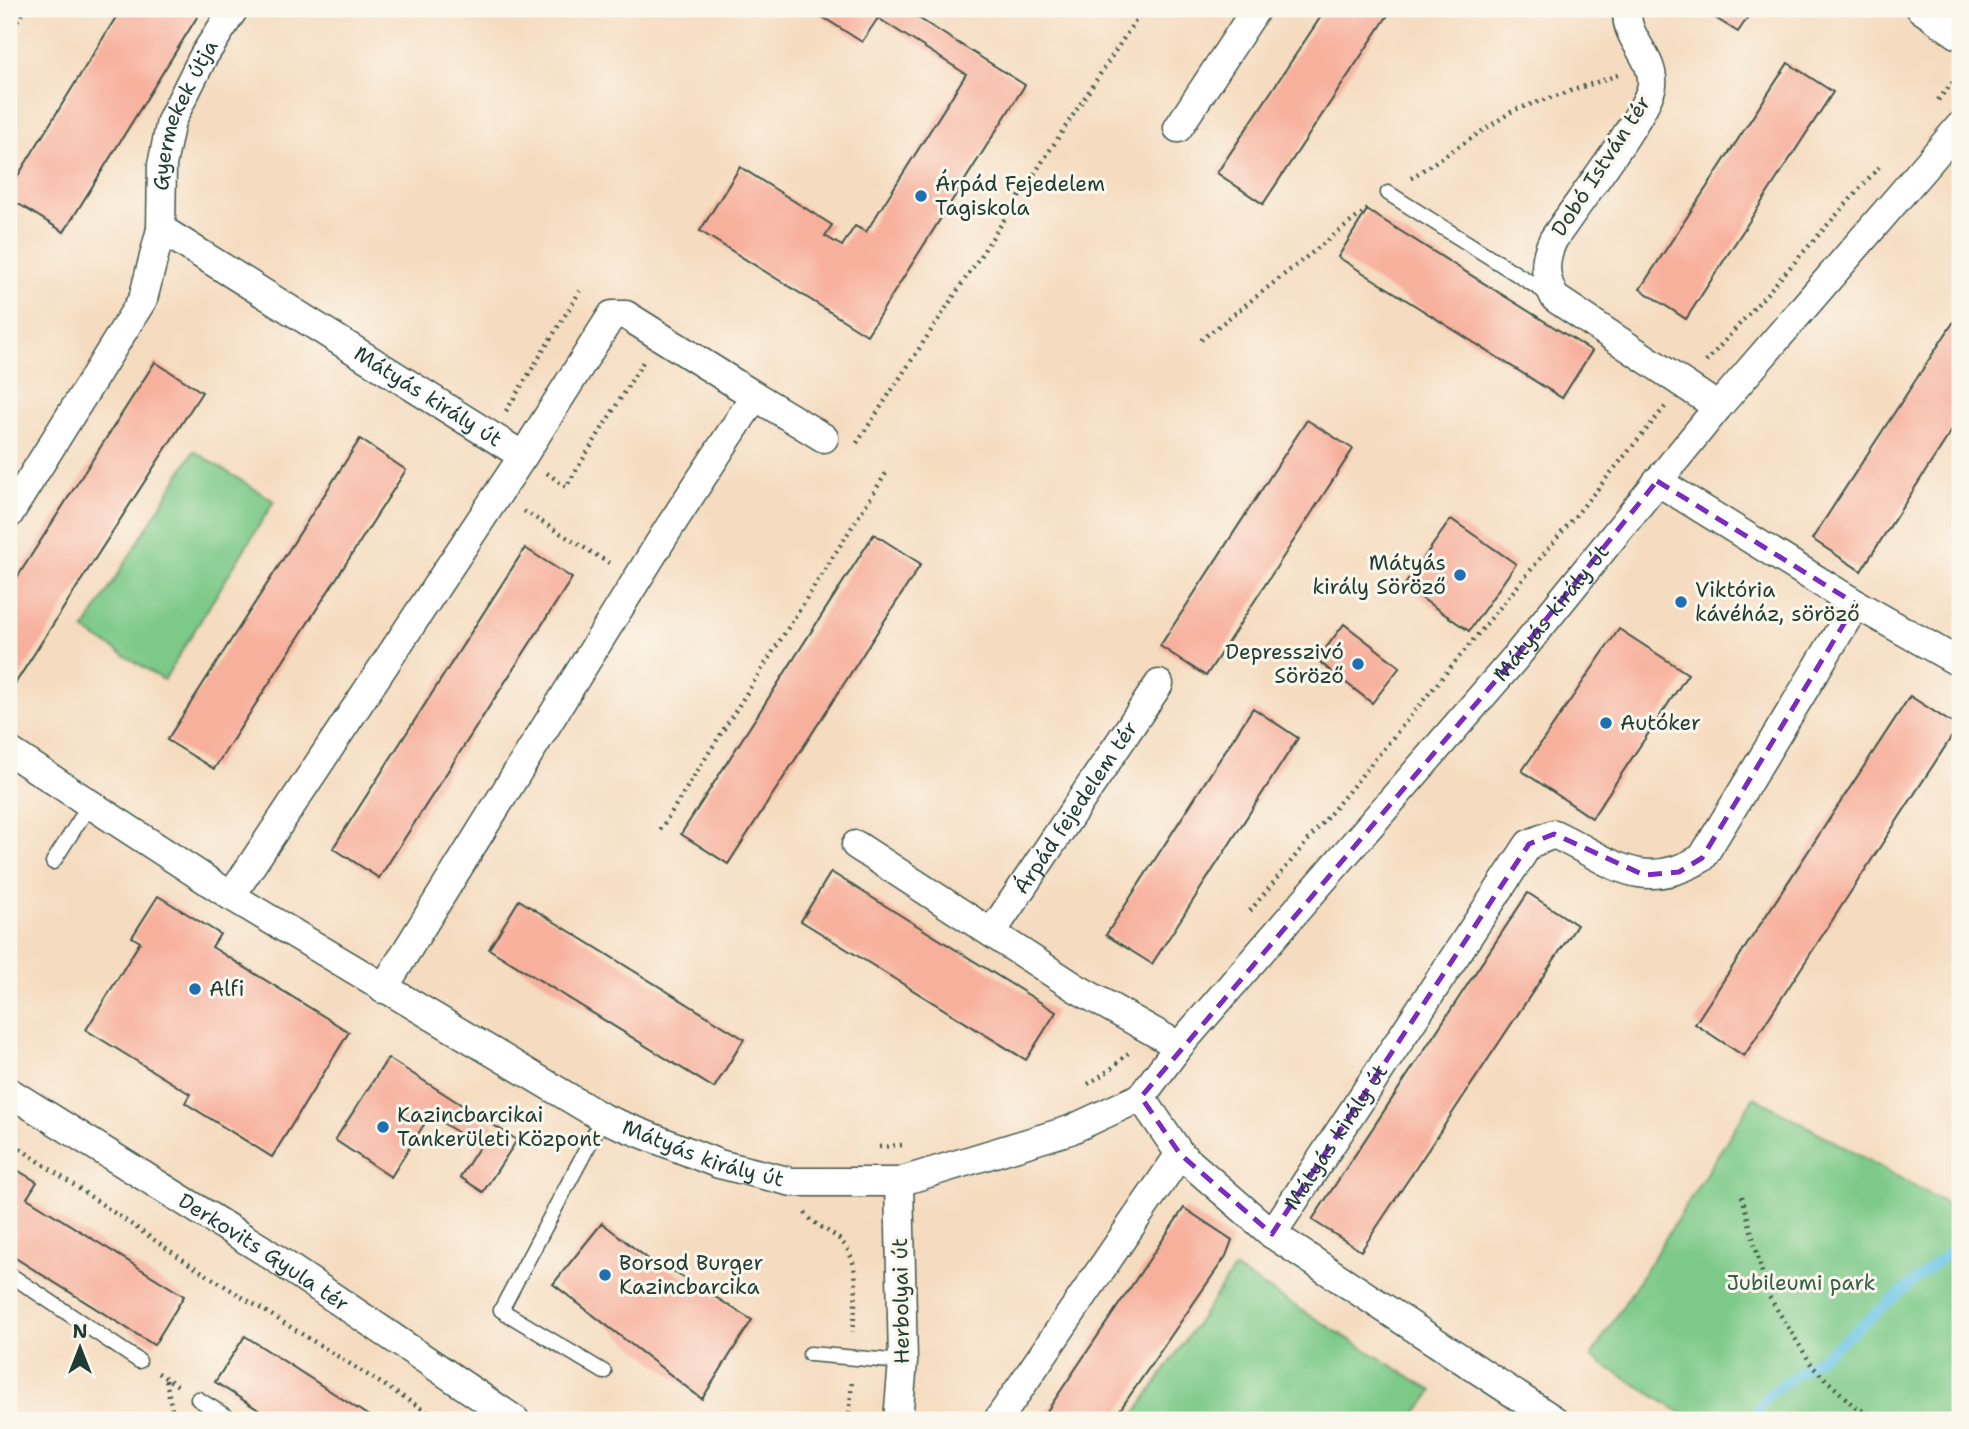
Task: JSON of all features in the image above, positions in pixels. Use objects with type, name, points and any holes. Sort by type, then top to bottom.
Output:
[{"type":"street","name":"Gyermekek útja","points":[[161,229],[162,165],[171,121],[203,57],[233,9]]},
{"type":"street","points":[[1178,128],[1256,9]]},
{"type":"street","name":"Dobó István tér","points":[[1556,298],[1547,283],[1545,256],[1570,214],[1640,112],[1653,83],[1649,64],[1630,28],[1628,9]]},
{"type":"street","points":[[1921,9],[1960,36]]},
{"type":"street","name":"Mátyás király út","points":[[9,751],[231,896],[603,1118],[719,1164],[792,1182],[899,1182],[1070,1130],[1141,1097],[1179,1046],[1515,658],[1718,407],[1960,126]]},
{"type":"street","name":"Mátyás király út","points":[[161,229],[523,456],[231,896]]},
{"type":"street","points":[[9,514],[143,299],[161,229]]},
{"type":"street","points":[[1556,298],[1718,407]]},
{"type":"street","points":[[523,456],[612,315],[626,314],[824,438]]},
{"type":"street","points":[[383,989],[637,580],[755,396]]},
{"type":"street","points":[[1657,481],[1856,604],[1960,663]]},
{"type":"street","name":"Mátyás király út","points":[[1272,1234],[1529,844],[1553,834],[1610,863],[1644,875],[1679,872],[1702,858],[1856,604]]},
{"type":"street","name":"Árpád fejedelem tér","points":[[992,932],[1159,684]]},
{"type":"street","points":[[856,845],[1076,988],[1179,1046]]},
{"type":"street","name":"Derkovits Gyula tér","points":[[9,1091],[262,1250],[515,1420]]},
{"type":"street","name":"Mátyás király út","points":[[1141,1097],[1180,1154],[1272,1234],[1554,1420]]},
{"type":"street","points":[[999,1420],[1180,1154]]},
{"type":"street","name":"Herbolyai út","points":[[898,1420],[903,1362],[899,1182]]},
{"type":"lane","points":[[1388,193],[1556,298]]},
{"type":"lane","points":[[53,862],[90,804]]},
{"type":"lane","points":[[603,1118],[501,1310],[604,1372]]},
{"type":"lane","points":[[9,1274],[139,1361]]},
{"type":"lane","points":[[810,1354],[903,1362]]},
{"type":"lane","points":[[198,1399],[232,1420]]},
{"type":"path","points":[[9,32],[25,9]]},
{"type":"path","points":[[852,451],[1143,9]]},
{"type":"path","points":[[1933,106],[1960,74]]},
{"type":"path","points":[[1249,912],[1644,431],[1884,161]]},
{"type":"path","points":[[491,435],[580,291]]},
{"type":"path","points":[[539,481],[545,472],[566,487],[659,335]]},
{"type":"path","points":[[660,830],[888,470]]},
{"type":"path","points":[[527,500],[521,509],[637,580]]},
{"type":"path","points":[[1077,1091],[1111,1069],[1152,1031]]},
{"type":"path","points":[[9,1141],[191,1265],[440,1420]]},
{"type":"path","points":[[873,1148],[910,1144]]},
{"type":"path","points":[[792,1182],[805,1214],[842,1242],[855,1267],[849,1420]]},
{"type":"path","points":[[1742,1196],[1768,1295],[1813,1367],[1864,1417],[1872,1420]]},
{"type":"path","points":[[166,1379],[174,1420]]},
{"type":"path","points":[[1856,1408],[1887,1420]]},
{"type":"highlighted area","points":[[1657,481],[1856,604],[1702,858],[1679,872],[1644,875],[1554,834],[1529,844],[1272,1234],[1180,1154],[1141,1097],[1515,658]]},
{"type":"green space","points":[[194,451],[274,501],[164,680],[84,630]]},
{"type":"green space","name":"Jubileumi park","points":[[1754,1097],[1960,1211],[1960,1420],[1693,1420],[1591,1357]]},
{"type":"green space","points":[[1234,1269],[1433,1391],[1411,1420],[1131,1420]]},
{"type":"building","points":[[121,9],[191,9],[199,14],[64,232],[9,198],[9,190]]},
{"type":"building","name":"Árpád Fejedelem Tagiskola","points":[[818,9],[904,9],[1025,85],[867,335],[700,231],[740,167],[832,225],[825,236],[842,246],[855,226],[866,232],[966,74],[878,18],[862,42],[815,12]]},
{"type":"building","points":[[1326,9],[1392,9],[1263,204],[1217,173]]},
{"type":"building","points":[[1701,9],[1753,9],[1738,32]]},
{"type":"building","points":[[1788,63],[1833,92],[1686,319],[1640,289]]},
{"type":"building","points":[[1367,210],[1592,351],[1562,398],[1338,257]]},
{"type":"building","points":[[1960,312],[1960,418],[1861,571],[1812,539]]},
{"type":"building","points":[[155,362],[202,392],[9,693],[9,590]]},
{"type":"building","points":[[1307,420],[1353,449],[1206,676],[1160,646]]},
{"type":"building","points":[[360,439],[406,470],[214,769],[167,740]]},
{"type":"building","name":"Mátyás király Söröző","points":[[1451,519],[1516,564],[1469,631],[1404,586]]},
{"type":"building","points":[[874,534],[921,564],[728,864],[681,834]]},
{"type":"building","points":[[525,548],[572,578],[379,878],[333,848]]},
{"type":"building","name":"Depresszivó Söröző","points":[[1344,624],[1400,667],[1372,703],[1317,660]]},
{"type":"building","name":"Autóker","points":[[1619,629],[1688,674],[1592,818],[1522,771]]},
{"type":"building","points":[[1910,696],[1958,727],[1744,1056],[1695,1024]]},
{"type":"building","points":[[1253,708],[1298,738],[1152,964],[1106,935]]},
{"type":"building","points":[[831,872],[1056,1012],[1026,1060],[801,921]]},
{"type":"building","points":[[1528,893],[1577,925],[1361,1251],[1312,1220]]},
{"type":"building","name":"Alfi","points":[[158,896],[220,934],[212,947],[349,1032],[272,1157],[185,1103],[190,1094],[86,1030],[140,942],[132,937]]},
{"type":"building","points":[[519,900],[744,1039],[714,1088],[489,949]]},
{"type":"building","name":"Kazincbarcikai Tankerületi Központ","points":[[388,1058],[517,1140],[483,1192],[460,1177],[480,1146],[430,1115],[391,1177],[335,1140]]},
{"type":"building","points":[[9,1165],[37,1182],[27,1198],[184,1296],[154,1345],[9,1254]]},
{"type":"building","points":[[1184,1208],[1232,1240],[1226,1256],[1113,1420],[1041,1420]]},
{"type":"building","points":[[602,1223],[656,1265],[670,1269],[752,1320],[702,1399],[553,1284]]},
{"type":"building","points":[[245,1336],[375,1420],[274,1420],[215,1382]]},
{"type":"waterway","points":[[1751,1420],[1767,1396],[1840,1343],[1960,1243]]},
{"type":"place","name":"Árpád Fejedelem Tagiskola","points":[[921,196]]},
{"type":"place","name":"Mátyás király Söröző","points":[[1460,575]]},
{"type":"place","name":"Viktória kávéház, söröző","points":[[1681,602]]},
{"type":"place","name":"Depresszivó Söröző","points":[[1358,664]]},
{"type":"place","name":"Autóker","points":[[1606,723]]},
{"type":"place","name":"Alfi","points":[[195,989]]},
{"type":"place","name":"Kazincbarcikai Tankerületi Központ","points":[[383,1127]]},
{"type":"place","name":"Borsod Burger Kazincbarcika","points":[[605,1275]]}]
